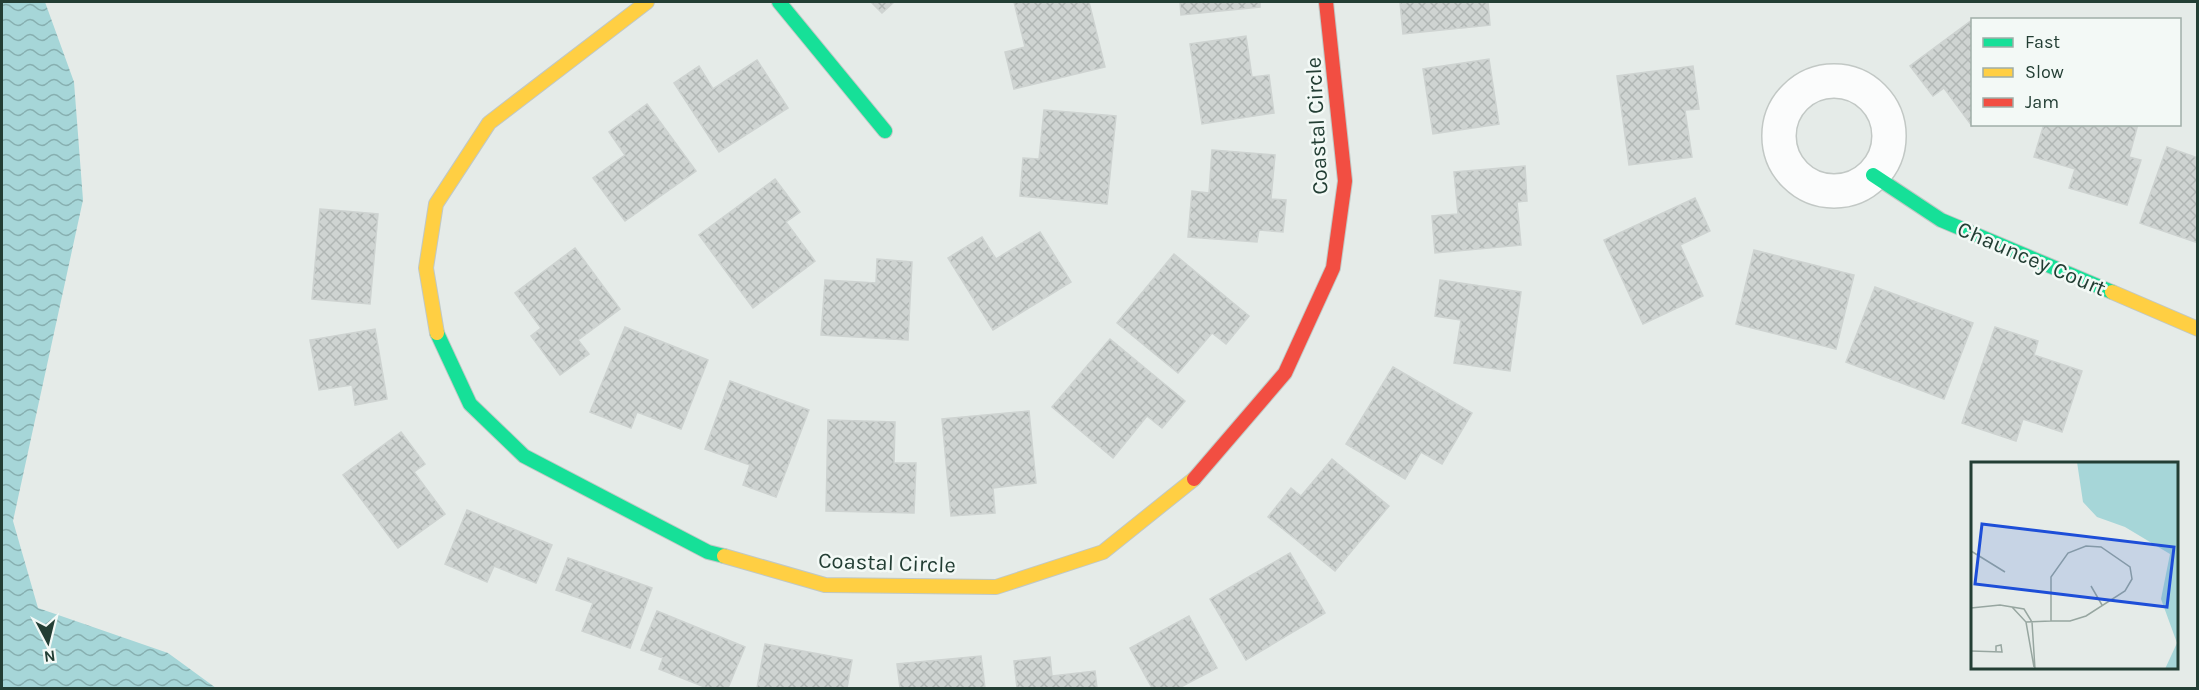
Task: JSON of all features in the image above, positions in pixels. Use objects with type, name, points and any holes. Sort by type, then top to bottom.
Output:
[{"type":"street","name":"Coastal Circle","points":[[647,2],[489,123],[436,204],[426,268],[437,335],[470,404],[524,456],[708,552],[825,585],[985,586],[996,586],[1103,552],[1194,479],[1285,373],[1333,268],[1345,181],[1326,2]]},
{"type":"street","points":[[779,2],[885,131]]},
{"type":"street","name":"Chauncey Court","points":[[1873,175],[1941,220],[2198,329]]},
{"type":"water","points":[[2,2],[45,2],[74,82],[83,200],[13,521],[38,608],[168,653],[216,688],[2,688]]},
{"type":"building","points":[[871,2],[894,2],[882,13]]},
{"type":"building","points":[[1014,2],[1089,2],[1105,67],[1014,89],[1005,52],[1025,47]]},
{"type":"building","points":[[1180,2],[1260,2],[1260,7],[1181,15]]},
{"type":"building","points":[[1400,2],[1488,2],[1490,25],[1403,34]]},
{"type":"building","points":[[1971,21],[1971,125],[1944,88],[1933,96],[1910,66]]},
{"type":"building","points":[[1246,36],[1252,77],[1269,75],[1274,113],[1202,124],[1190,44]]},
{"type":"building","points":[[1489,59],[1499,124],[1433,134],[1423,69]]},
{"type":"building","points":[[757,60],[788,108],[719,152],[674,83],[699,66],[713,89]]},
{"type":"building","points":[[1693,66],[1699,109],[1685,110],[1692,157],[1629,165],[1617,76]]},
{"type":"building","points":[[647,104],[696,171],[625,221],[593,178],[625,155],[609,132]]},
{"type":"building","points":[[1044,110],[1116,116],[1107,204],[1020,196],[1023,158],[1039,159]]},
{"type":"building","points":[[2043,126],[2137,126],[2129,157],[2141,160],[2127,205],[2069,188],[2075,169],[2034,157]]},
{"type":"building","points":[[2167,147],[2198,158],[2198,243],[2140,223]]},
{"type":"building","points":[[1212,150],[1275,155],[1271,199],[1286,200],[1283,232],[1259,230],[1257,242],[1188,237],[1192,191],[1209,193]]},
{"type":"building","points":[[1525,166],[1527,201],[1517,202],[1521,245],[1435,253],[1432,216],[1458,214],[1454,172]]},
{"type":"building","points":[[775,179],[800,212],[786,222],[815,261],[753,308],[699,235]]},
{"type":"building","points":[[1695,198],[1710,231],[1680,245],[1703,296],[1643,324],[1604,240]]},
{"type":"building","points":[[320,209],[378,214],[370,304],[312,299]]},
{"type":"building","points":[[1040,232],[1071,282],[993,330],[948,258],[982,237],[996,259]]},
{"type":"building","points":[[575,248],[620,309],[578,340],[589,354],[560,375],[531,336],[541,328],[515,293]]},
{"type":"building","points":[[1754,250],[1854,275],[1836,349],[1736,324]]},
{"type":"building","points":[[1174,254],[1249,316],[1226,344],[1212,333],[1178,373],[1117,323]]},
{"type":"building","points":[[877,259],[912,262],[908,340],[821,335],[825,280],[876,283]]},
{"type":"building","points":[[1440,280],[1521,292],[1510,371],[1454,363],[1461,320],[1435,316]]},
{"type":"building","points":[[1875,287],[1973,323],[1944,399],[1846,362]]},
{"type":"building","points":[[625,327],[708,360],[681,429],[637,412],[631,428],[590,412]]},
{"type":"building","points":[[1995,327],[2038,341],[2034,355],[2082,371],[2062,432],[2023,419],[2016,441],[1962,423]]},
{"type":"building","points":[[375,329],[387,399],[355,405],[352,385],[319,390],[310,340]]},
{"type":"building","points":[[1110,339],[1185,401],[1162,428],[1147,416],[1113,458],[1052,407]]},
{"type":"building","points":[[1393,367],[1472,413],[1442,464],[1421,452],[1405,479],[1346,444]]},
{"type":"building","points":[[730,381],[809,410],[776,497],[743,485],[750,465],[705,449]]},
{"type":"building","points":[[1029,411],[1036,483],[993,488],[995,513],[951,516],[942,419]]},
{"type":"building","points":[[828,420],[895,422],[894,463],[916,463],[914,513],[826,511]]},
{"type":"building","points":[[401,432],[425,464],[414,472],[445,514],[398,548],[343,475]]},
{"type":"building","points":[[1332,459],[1389,506],[1335,571],[1268,517],[1291,488],[1301,496]]},
{"type":"building","points":[[467,510],[552,545],[536,583],[494,566],[487,582],[445,564]]},
{"type":"building","points":[[1290,553],[1325,613],[1246,660],[1210,599]]},
{"type":"building","points":[[568,558],[652,588],[630,648],[582,631],[593,603],[556,590]]},
{"type":"building","points":[[657,611],[745,647],[728,688],[707,688],[659,669],[663,658],[641,650]]},
{"type":"building","points":[[1189,616],[1217,668],[1179,688],[1152,688],[1130,648]]},
{"type":"building","points":[[765,644],[852,660],[847,688],[757,688]]},
{"type":"building","points":[[981,656],[985,688],[900,688],[897,664]]},
{"type":"building","points":[[1050,657],[1052,676],[1095,671],[1097,688],[1017,688],[1014,661]]},
{"type":"traffic: fast","points":[[779,2],[885,131]]},
{"type":"traffic: fast","points":[[1873,175],[1941,220],[2112,292]]},
{"type":"traffic: fast","points":[[437,333],[470,404],[524,456],[708,552],[724,556]]},
{"type":"traffic: slow","points":[[437,333],[426,268],[436,204],[489,123],[647,2]]},
{"type":"traffic: slow","points":[[2112,292],[2198,329]]},
{"type":"traffic: slow","points":[[724,556],[825,585],[996,587],[1103,552],[1194,479]]},
{"type":"traffic: jam","points":[[1194,479],[1285,373],[1333,268],[1345,181],[1326,2]]}]
